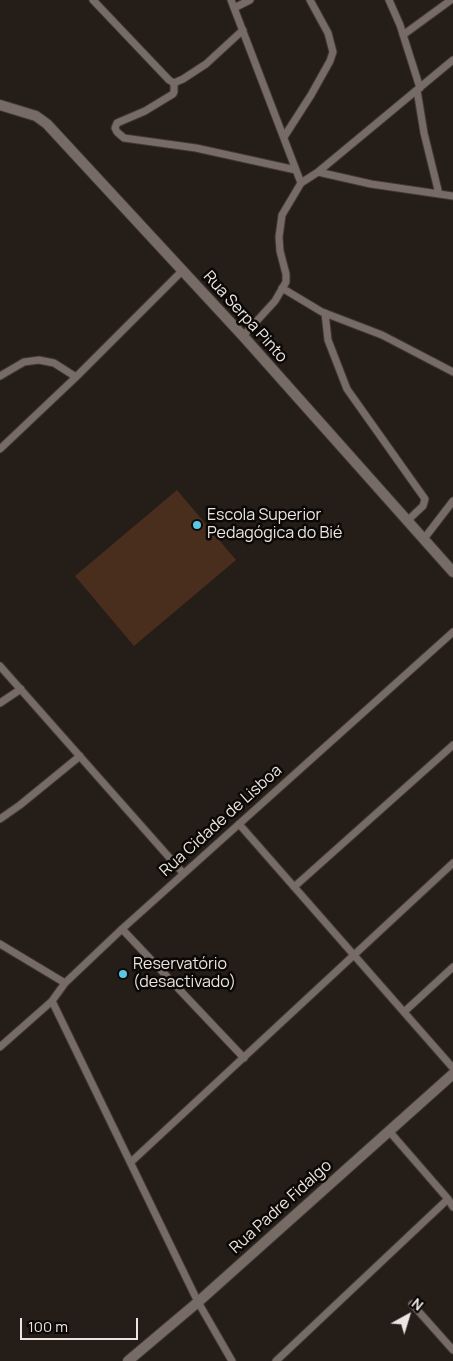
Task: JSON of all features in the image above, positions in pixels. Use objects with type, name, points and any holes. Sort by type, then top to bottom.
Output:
[{"type":"street","points":[[93,0],[174,83]]},
{"type":"street","points":[[232,0],[301,183]]},
{"type":"street","points":[[234,8],[250,0]]},
{"type":"street","points":[[284,137],[311,95],[330,62],[333,52],[328,33],[310,0]]},
{"type":"street","points":[[389,0],[403,35],[418,89],[424,134],[438,194]]},
{"type":"street","points":[[403,35],[452,0]]},
{"type":"street","points":[[174,83],[206,64],[243,30]]},
{"type":"street","points":[[243,336],[275,301],[286,282],[279,237],[282,215],[301,183],[318,172],[453,60]]},
{"type":"street","points":[[174,83],[173,94],[145,111],[117,123],[115,128],[117,132],[124,138],[196,148],[296,170]]},
{"type":"street","name":"Rua Serpa Pinto","points":[[0,105],[36,116],[47,124],[243,336],[453,572]]},
{"type":"street","points":[[318,172],[371,184],[453,196]]},
{"type":"street","points":[[0,450],[183,270]]},
{"type":"street","points":[[282,288],[325,313],[382,335],[453,372]]},
{"type":"street","points":[[325,313],[328,340],[347,388],[425,499],[423,506],[407,521]]},
{"type":"street","points":[[0,376],[24,362],[38,360],[54,363],[76,377]]},
{"type":"street","points":[[423,540],[453,501]]},
{"type":"street","name":"Rua Cidade de Lisboa","points":[[0,1048],[52,1001],[65,983],[122,929],[453,632]]},
{"type":"street","points":[[0,666],[183,873]]},
{"type":"street","points":[[0,703],[20,689]]},
{"type":"street","points":[[294,887],[453,745]]},
{"type":"street","points":[[0,819],[80,756]]},
{"type":"street","points":[[239,824],[453,1068]]},
{"type":"street","points":[[131,1162],[453,863]]},
{"type":"street","points":[[122,929],[244,1058]]},
{"type":"street","points":[[0,944],[65,983]]},
{"type":"street","points":[[404,1012],[453,967]]},
{"type":"street","points":[[52,1001],[198,1302],[232,1361]]},
{"type":"street","name":"Rua Padre Fidalgo","points":[[128,1361],[198,1302],[453,1074]]},
{"type":"street","points":[[389,1131],[453,1206]]},
{"type":"street","points":[[276,1361],[448,1199]]},
{"type":"street","points":[[412,1304],[453,1350]]},
{"type":"shaded area","points":[[177,490],[236,560],[134,646],[75,576]]},
{"type":"place","name":"Escola Superior Pedagógica do Bié","points":[[197,525]]},
{"type":"place","name":"Reservatório (desactivado)","points":[[123,974]]}]
